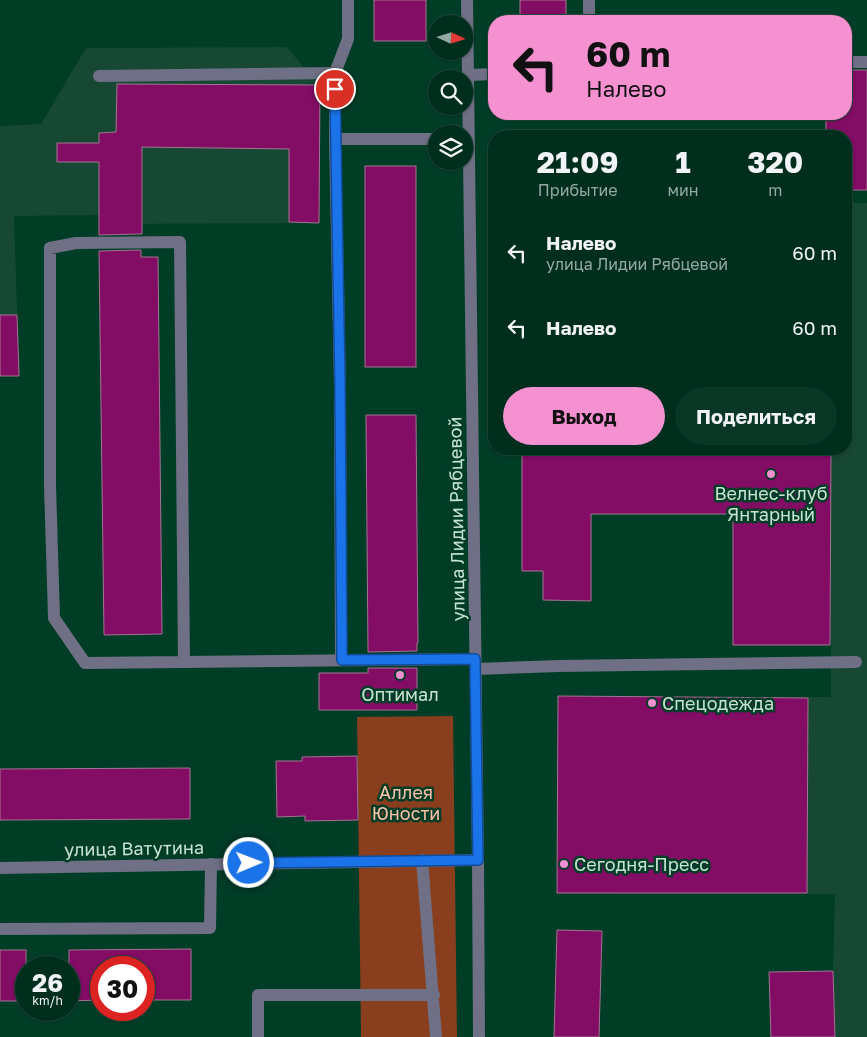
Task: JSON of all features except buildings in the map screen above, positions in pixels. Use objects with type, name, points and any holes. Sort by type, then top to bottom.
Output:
[{"type":"street","points":[[342,660],[335,73],[348,39],[348,0]]},
{"type":"street","name":"улица Лидии Рябцевой","points":[[467,0],[469,70]]},
{"type":"street","points":[[589,15],[590,0]]},
{"type":"street","points":[[852,62],[867,62]]},
{"type":"street","points":[[99,76],[335,73]]},
{"type":"street","points":[[473,75],[488,74]]},
{"type":"street","points":[[335,139],[428,139]]},
{"type":"street","name":"улица Лидии Рябцевой","points":[[467,170],[478,860],[479,1037]]},
{"type":"street","points":[[184,662],[180,242],[76,243],[50,248],[50,485],[54,618],[85,663],[184,662],[342,660],[558,666],[856,662]]},
{"type":"street","points":[[422,860],[436,1037]]},
{"type":"street","name":"улица Ватутина","points":[[0,868],[478,860]]},
{"type":"street","points":[[0,929],[210,928],[211,864]]},
{"type":"street","points":[[258,1037],[258,996],[434,995]]},
{"type":"shaded area","points":[[286,47],[320,85],[319,223],[99,224],[98,215],[14,216],[19,376],[0,376],[0,126],[41,124],[86,48]]},
{"type":"shaded area","points":[[852,203],[867,203],[867,1037],[835,1037],[833,971],[835,894],[593,893],[594,697],[831,697],[831,455],[852,455]]},
{"type":"green space","name":"Аллея Юности","points":[[453,716],[457,1037],[361,1037],[357,717]]},
{"type":"place","name":"Велнес-клуб Янтарный","points":[[771,474]]},
{"type":"place","name":"Оптимал","points":[[400,675]]},
{"type":"place","name":"Спецодежда","points":[[652,703]]},
{"type":"place","name":"Сегодня-Пресс","points":[[564,864]]},
{"type":"route","points":[[249,863],[478,860],[475,659],[342,660],[335,89]]}]
